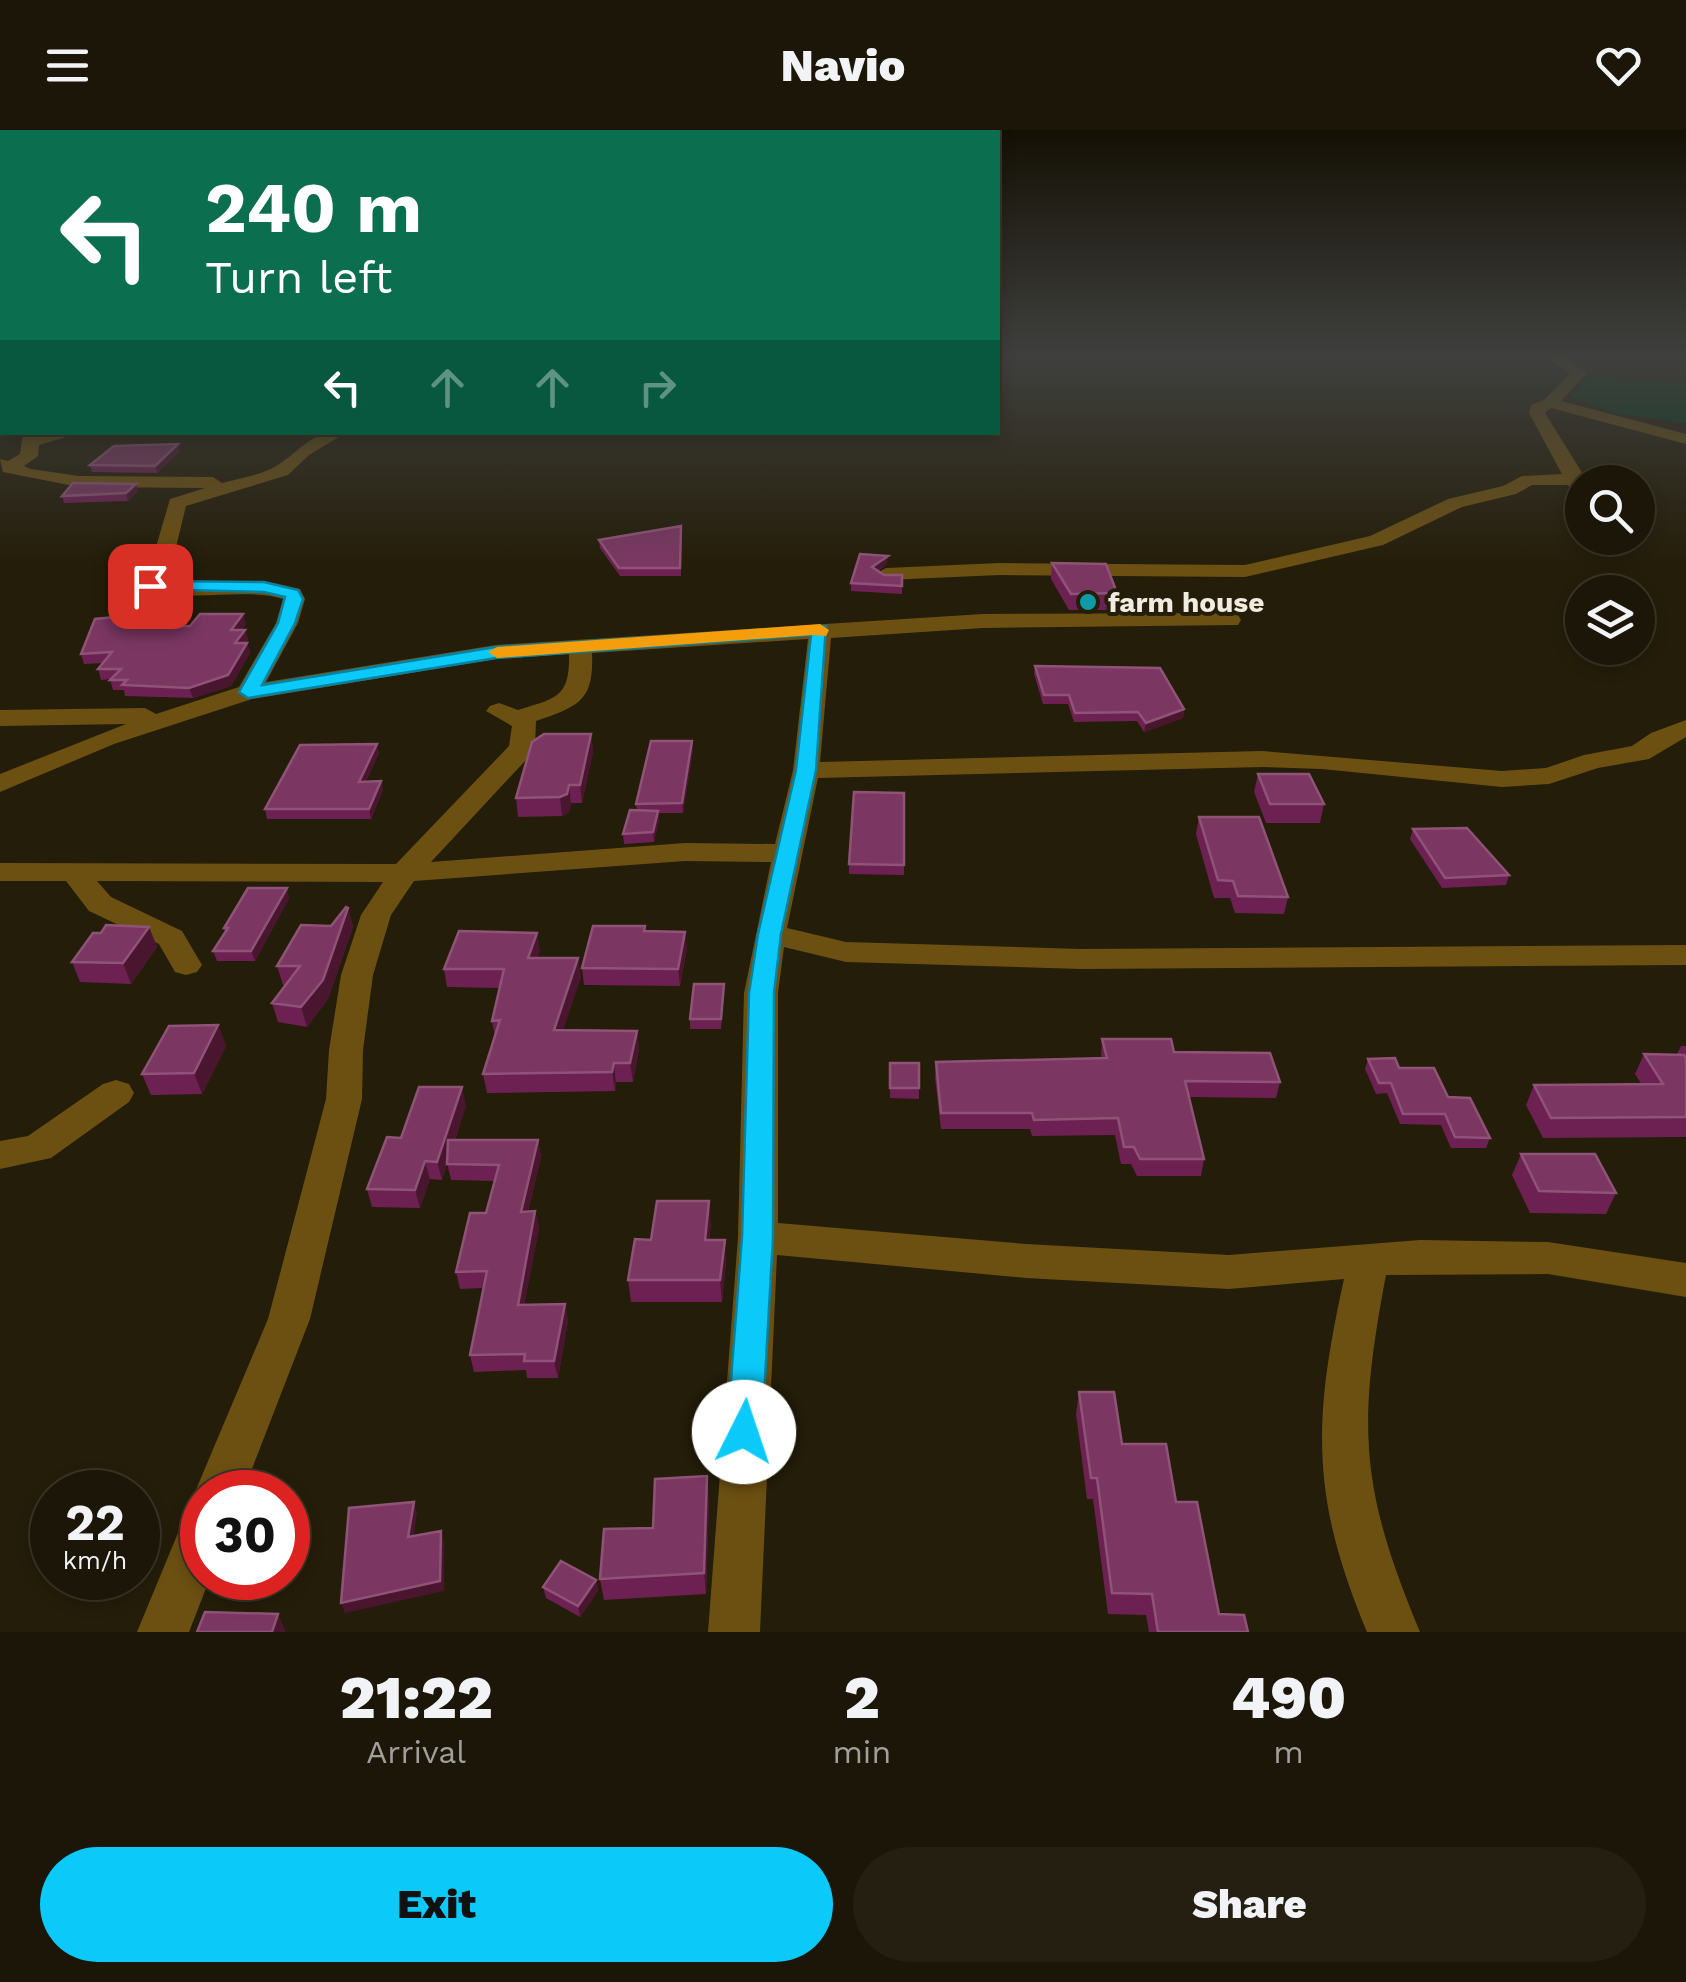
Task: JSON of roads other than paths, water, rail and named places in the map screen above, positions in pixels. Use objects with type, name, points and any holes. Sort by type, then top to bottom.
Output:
[{"type":"street","points":[[1541,425],[1566,465]]},
{"type":"street","points":[[1633,425],[1686,439]]},
{"type":"street","points":[[248,692],[287,623],[292,594],[264,587],[157,587],[144,579],[166,547],[175,506],[282,471],[303,451],[333,435]]},
{"type":"street","points":[[5,466],[29,456],[31,437]]},
{"type":"street","points":[[5,466],[71,484],[236,484]]},
{"type":"street","points":[[886,574],[1000,569],[1245,571],[1376,541],[1455,504],[1528,480],[1565,485]]},
{"type":"street","points":[[0,784],[105,739],[248,692],[496,652],[983,621],[1230,620]]},
{"type":"street","points":[[734,1632],[758,1237],[761,993],[806,770],[820,630]]},
{"type":"street","points":[[228,1470],[288,1319],[344,1099],[346,1050],[357,975],[376,914],[404,873],[516,755],[526,730],[510,715],[562,703],[577,691],[581,647]]},
{"type":"street","points":[[0,718],[174,716]]},
{"type":"street","points":[[806,770],[1262,759],[1502,779],[1549,776],[1593,761],[1640,753],[1660,738],[1686,728]]},
{"type":"street","points":[[0,872],[404,873],[686,852],[789,853]]},
{"type":"street","points":[[75,873],[100,904],[171,938],[186,965]]},
{"type":"street","points":[[770,934],[846,952],[1082,958],[1686,955]]},
{"type":"street","points":[[0,1155],[28,1151],[50,1141],[116,1093]]},
{"type":"street","points":[[758,1237],[1026,1261],[1228,1272],[1420,1256],[1548,1258],[1686,1280]]},
{"type":"street","points":[[1368,1263],[1340,1423],[1344,1481],[1363,1552],[1394,1632]]},
{"type":"street","points":[[163,1632],[180,1589]]},
{"type":"place","name":"farm house","points":[[1088,602]]}]
